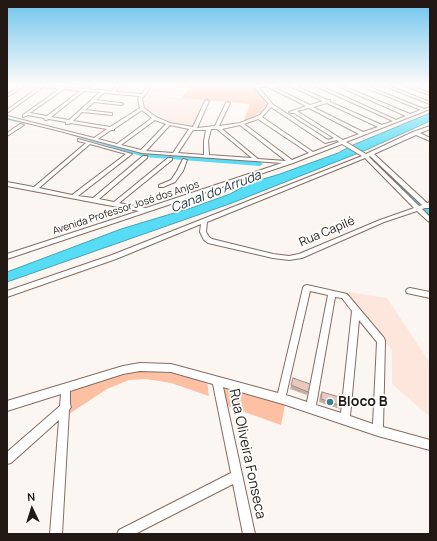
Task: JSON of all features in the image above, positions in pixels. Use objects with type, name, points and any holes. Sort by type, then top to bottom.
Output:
[{"type":"street","points":[[17,120],[34,109]]},
{"type":"street","points":[[39,125],[58,109]]},
{"type":"street","points":[[95,139],[140,109]]},
{"type":"street","points":[[144,109],[168,124],[192,129],[218,128],[241,124],[259,117],[266,109]]},
{"type":"street","points":[[116,203],[172,157],[192,129],[203,109]]},
{"type":"street","points":[[218,128],[226,109]]},
{"type":"street","points":[[277,109],[327,142],[336,139]]},
{"type":"street","points":[[284,114],[300,109]]},
{"type":"street","points":[[316,109],[363,134]]},
{"type":"street","points":[[343,109],[382,127]]},
{"type":"street","points":[[368,109],[396,122]]},
{"type":"street","points":[[394,109],[410,116]]},
{"type":"street","name":"Avenida Professor José dos Anjos","points":[[7,256],[344,144],[363,134],[424,110]]},
{"type":"street","points":[[61,130],[81,111],[111,114]]},
{"type":"street","points":[[294,111],[344,144],[365,155],[426,205],[430,220]]},
{"type":"street","points":[[27,114],[112,129]]},
{"type":"street","points":[[7,117],[95,139],[143,154]]},
{"type":"street","points":[[259,117],[313,154]]},
{"type":"street","points":[[117,146],[156,118]]},
{"type":"street","points":[[7,122],[69,136],[129,154],[289,162]]},
{"type":"street","points":[[95,200],[143,154],[168,124]]},
{"type":"street","points":[[241,124],[289,162]]},
{"type":"street","points":[[7,135],[22,125]]},
{"type":"street","points":[[7,294],[114,257],[430,127]]},
{"type":"street","points":[[207,157],[206,141],[209,128]]},
{"type":"street","points":[[218,128],[257,160]]},
{"type":"street","points":[[414,133],[430,140]]},
{"type":"street","points":[[35,189],[89,143]]},
{"type":"street","points":[[74,196],[129,154]]},
{"type":"street","points":[[365,155],[426,205]]},
{"type":"street","points":[[172,157],[185,160],[279,166]]},
{"type":"street","points":[[161,186],[173,181],[185,160]]},
{"type":"street","points":[[7,184],[148,210]]},
{"type":"street","name":"Rua Capilé","points":[[204,221],[203,232],[210,242],[288,258],[309,253],[426,205]]},
{"type":"street","points":[[281,399],[307,288],[344,296],[381,342],[378,430]]},
{"type":"street","points":[[410,291],[430,294]]},
{"type":"street","points":[[311,409],[332,294]]},
{"type":"street","points":[[345,420],[356,311]]},
{"type":"street","points":[[7,406],[123,370],[140,367],[171,368],[281,399],[430,445]]},
{"type":"street","name":"Rua Oliveira Fonseca","points":[[217,380],[249,534]]},
{"type":"street","points":[[56,534],[66,407],[66,388]]},
{"type":"street","points":[[7,459],[66,407]]},
{"type":"street","points":[[123,534],[237,476]]},
{"type":"shaded area","points":[[204,109],[196,127],[169,121],[148,110]]},
{"type":"shaded area","points":[[248,109],[263,109],[260,113],[245,121],[244,120]]},
{"type":"shaded area","points":[[342,291],[387,298],[430,363],[430,417],[392,384],[392,350]]},
{"type":"shaded area","points":[[161,369],[207,380],[209,396],[171,383],[146,379],[129,380],[107,389],[69,414],[71,392],[77,387],[126,371]]},
{"type":"shaded area","points":[[228,386],[285,405],[281,425],[225,405],[222,387]]},
{"type":"water","points":[[430,113],[430,121],[366,150],[232,203],[7,282],[7,272],[121,229],[194,207],[230,194],[250,183],[338,153],[353,145]]},
{"type":"building","points":[[293,378],[310,384],[308,392],[291,385]]},
{"type":"building","points":[[322,392],[343,398],[342,406],[321,399]]},
{"type":"waterway","points":[[7,119],[32,124]]},
{"type":"waterway","name":"Canal do Arruda","points":[[63,131],[144,155],[260,164]]},
{"type":"waterway","points":[[371,158],[430,214]]},
{"type":"place","name":"Bloco B","points":[[330,402]]}]
